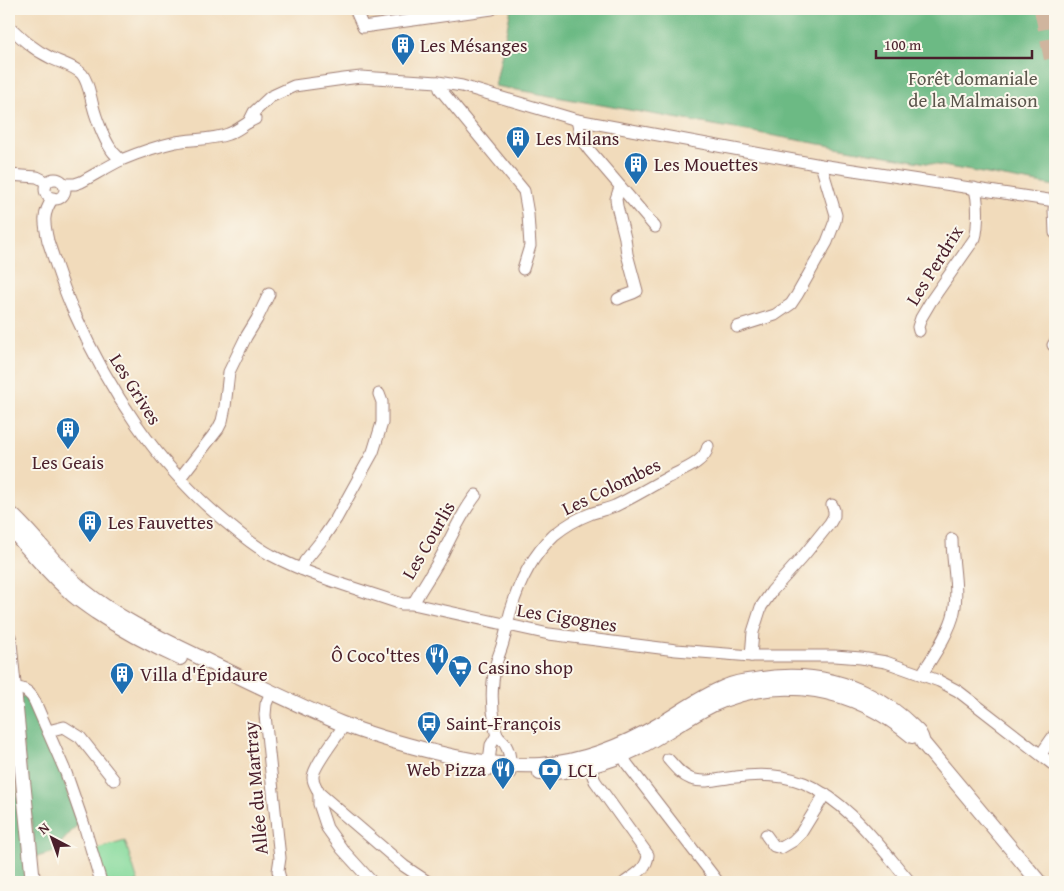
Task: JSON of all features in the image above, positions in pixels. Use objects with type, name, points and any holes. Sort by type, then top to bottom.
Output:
[{"type":"street","points":[[355,9],[364,27],[492,9]]},
{"type":"street","points":[[9,26],[32,48],[76,69],[82,75],[88,86],[94,109],[110,149],[121,160]]},
{"type":"street","points":[[63,184],[81,182],[121,160],[158,147],[176,142],[220,137],[229,134],[249,122],[254,112],[270,97],[294,86],[361,77],[438,82],[462,86],[577,120],[821,165],[1055,201],[1055,233]]},
{"type":"street","points":[[438,82],[440,89],[524,191],[530,246],[523,269]]},
{"type":"street","points":[[577,120],[581,139],[590,152],[655,227]]},
{"type":"street","points":[[737,327],[775,315],[790,304],[827,242],[836,215],[821,165]]},
{"type":"street","points":[[9,175],[37,177],[43,180],[46,185],[47,195],[57,198],[63,194],[63,184],[58,179],[51,180],[46,185]]},
{"type":"street","points":[[618,299],[637,291],[617,206],[616,199],[620,187]]},
{"type":"street","name":"Les Perdrix","points":[[920,331],[918,327],[919,322],[931,301],[975,238],[978,220],[977,198],[974,188]]},
{"type":"street","name":"Les Grives","points":[[53,198],[44,218],[48,240],[73,311],[98,362],[137,427],[203,503],[251,543],[271,555]]},
{"type":"street","points":[[180,478],[218,430],[225,407],[229,372],[270,294]]},
{"type":"street","points":[[301,569],[305,560],[321,542],[336,519],[373,452],[382,423],[382,402],[379,394]]},
{"type":"street","name":"Les Colombes","points":[[510,769],[509,754],[505,744],[497,735],[492,706],[492,688],[496,664],[505,638],[511,609],[524,576],[537,556],[554,536],[572,522],[591,513],[616,505],[683,470],[703,458],[708,446]]},
{"type":"street","name":"Les Courlis","points":[[413,604],[454,530],[476,495]]},
{"type":"street","points":[[751,656],[753,632],[761,608],[772,591],[830,523],[834,516],[832,505]]},
{"type":"street","points":[[9,512],[52,560],[83,590],[110,610],[144,630],[270,695],[341,727],[405,752],[466,766],[536,773],[565,771],[620,751],[636,749],[710,706],[752,692],[786,687],[822,690],[840,695],[887,717],[913,737],[923,742],[1039,882]]},
{"type":"street","points":[[9,526],[39,561],[76,598],[105,618],[150,645],[232,683],[270,695]]},
{"type":"street","points":[[922,674],[952,621],[955,612],[952,539]]},
{"type":"street","name":"Les Cigognes","points":[[271,555],[317,576],[402,604],[413,604],[549,634],[676,650],[751,656],[835,656],[886,662],[922,674],[958,691],[1042,754],[1055,766]]},
{"type":"street","points":[[9,638],[33,882]]},
{"type":"street","points":[[14,688],[20,688],[32,695],[72,789],[102,882]]},
{"type":"street","name":"Allée du Martray","points":[[270,695],[266,704],[266,715],[280,858],[278,871],[281,882]]},
{"type":"street","points":[[48,731],[64,726],[80,737],[114,780]]},
{"type":"street","points":[[341,727],[312,777],[319,793],[404,866],[428,882]]},
{"type":"street","points":[[1042,754],[1055,734]]},
{"type":"street","name":"Les Colombes","points":[[489,767],[491,745],[497,735]]},
{"type":"street","points":[[620,751],[627,764],[718,882]]},
{"type":"street","points":[[668,759],[680,773],[691,779],[706,782],[757,775],[782,777],[804,783],[842,806],[859,822],[910,882]]},
{"type":"street","points":[[590,761],[595,781],[648,855],[648,862],[644,868],[625,882]]},
{"type":"street","points":[[319,793],[319,804],[327,828],[342,849],[372,882]]},
{"type":"street","points":[[766,835],[774,846],[781,848],[793,841],[801,833],[824,794]]},
{"type":"green space","name":"Forêt domaniale de la Malmaison","points":[[511,9],[1055,9],[1055,186],[495,86]]},
{"type":"green space","points":[[27,696],[58,763],[78,824],[52,853],[36,857],[17,697]]},
{"type":"green space","points":[[10,720],[26,882],[9,882]]},
{"type":"green space","points":[[125,841],[138,882],[107,882],[97,849]]},
{"type":"tunnel","points":[[1044,9],[1055,64]]},
{"type":"place","name":"Les Mésanges","points":[[403,66]]},
{"type":"place","name":"Les Milans","points":[[518,159]]},
{"type":"place","name":"Les Mouettes","points":[[636,185]]},
{"type":"place","name":"Les Geais","points":[[68,450]]},
{"type":"place","name":"Les Fauvettes","points":[[90,543]]},
{"type":"place","name":"Ô Coco'ttes","points":[[437,676]]},
{"type":"place","name":"Casino shop","points":[[460,688]]},
{"type":"place","name":"Villa d'Épidaure","points":[[122,695]]},
{"type":"place","name":"Saint-François","points":[[429,744]]},
{"type":"place","name":"Web Pizza","points":[[503,790]]},
{"type":"place","name":"LCL","points":[[550,791]]}]
